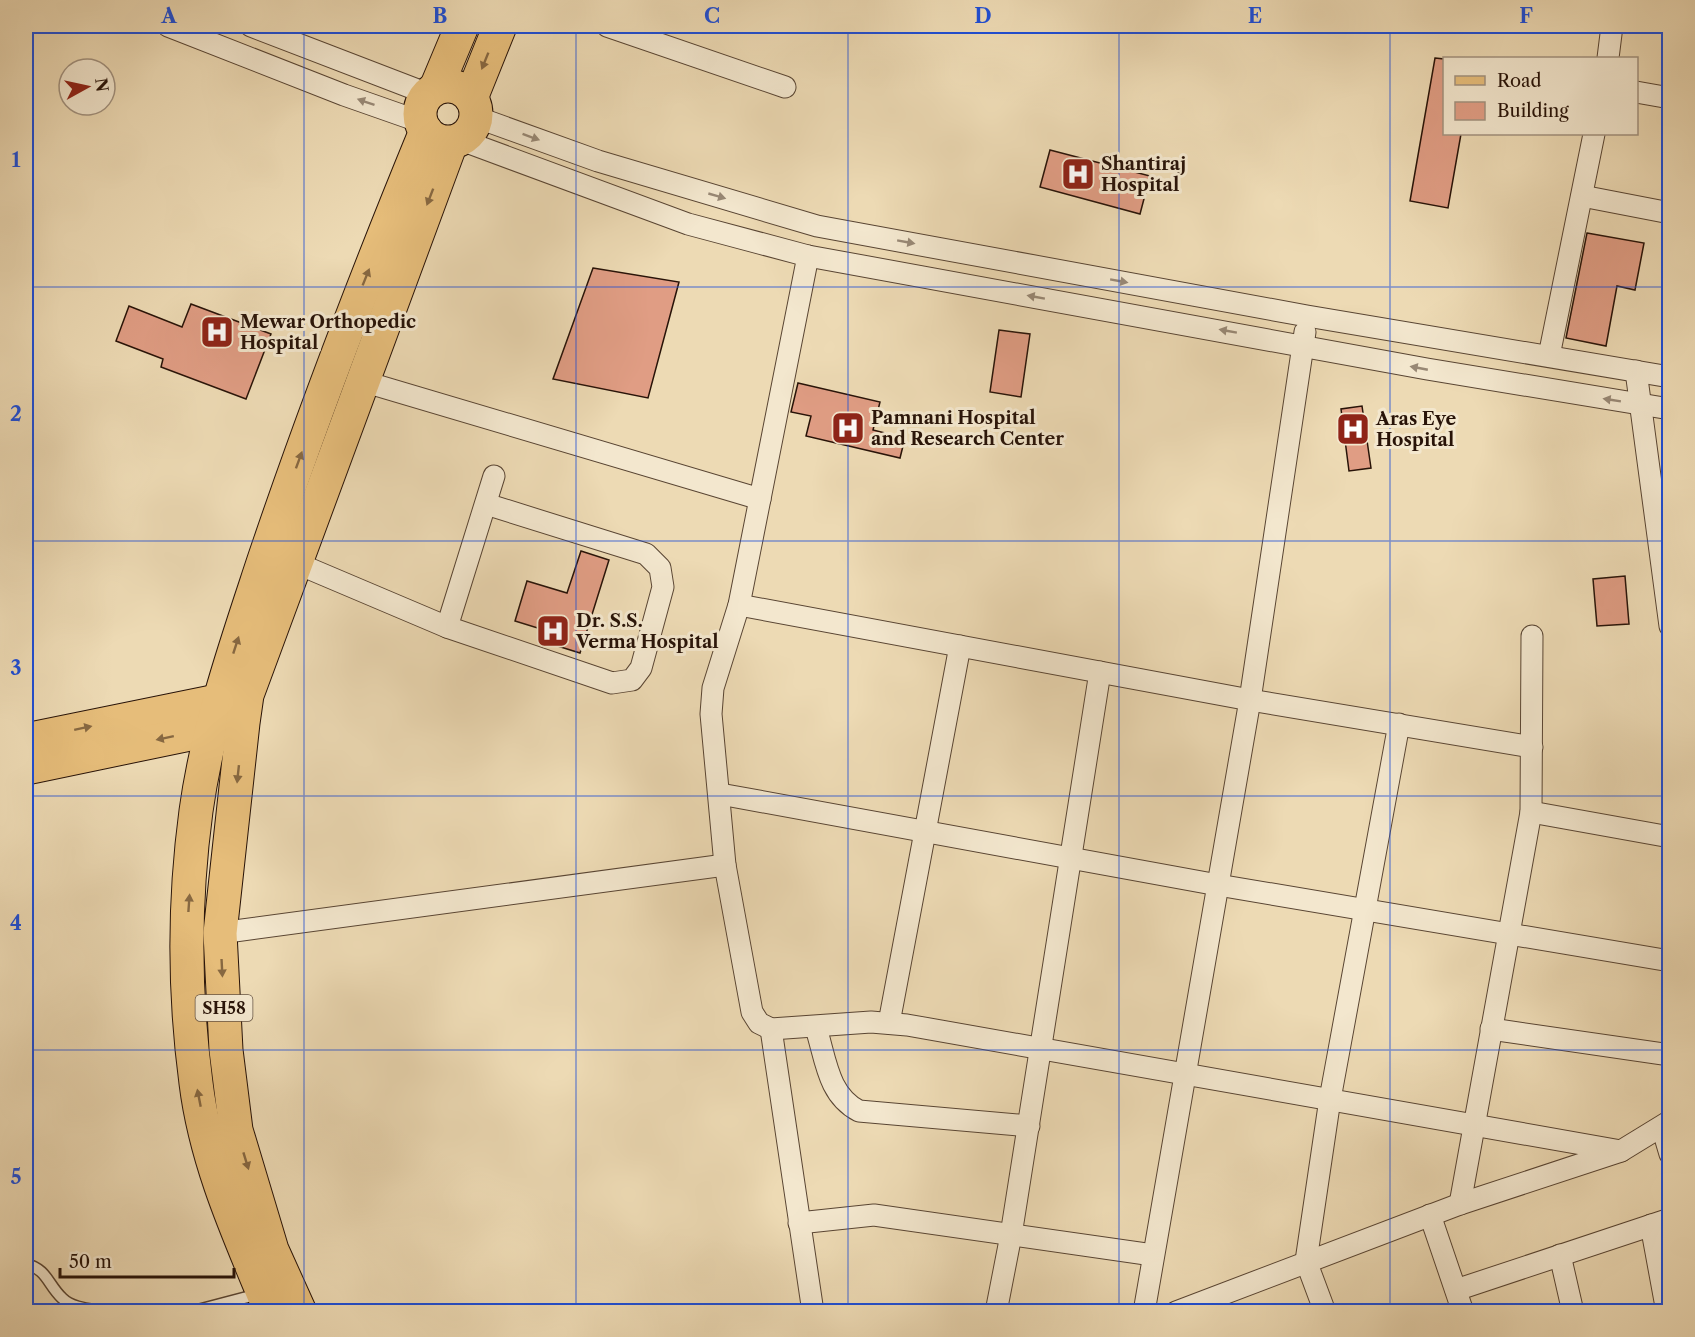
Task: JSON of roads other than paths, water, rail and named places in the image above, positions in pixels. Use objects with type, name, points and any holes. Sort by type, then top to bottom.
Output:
[{"type":"main road","points":[[230,712],[296,563],[362,381],[446,116],[462,26]]},
{"type":"main road","points":[[230,712],[284,502],[356,302],[446,116],[500,26]]},
{"type":"main road","points":[[26,740],[230,712]]},
{"type":"main road","points":[[26,768],[230,712]]},
{"type":"main road","name":"SH58","points":[[230,712],[220,933],[226,1050],[237,1130],[272,1250],[279,1296]]},
{"type":"main road","name":"SH58","points":[[230,712],[196,810],[187,944],[196,1084],[207,1141],[228,1211],[279,1296]]},
{"type":"street","points":[[168,26],[344,95],[446,116],[817,226],[1307,316],[1670,377]]},
{"type":"street","points":[[251,26],[688,224],[808,256],[1427,369],[1670,409]]},
{"type":"street","points":[[607,26],[785,87]]},
{"type":"street","points":[[1608,57],[1612,26]]},
{"type":"street","points":[[1638,92],[1670,98]]},
{"type":"street","points":[[1550,356],[1594,135]]},
{"type":"street","points":[[1582,196],[1670,213]]},
{"type":"street","points":[[808,256],[739,605],[713,688],[711,714],[725,865],[752,1012],[759,1023],[771,1029],[889,1023],[1621,1151]]},
{"type":"street","points":[[1144,1311],[1183,1075],[1250,700],[1307,316]]},
{"type":"street","points":[[1636,371],[1669,621]]},
{"type":"street","points":[[362,381],[760,499]]},
{"type":"street","points":[[447,627],[494,476]]},
{"type":"street","points":[[296,563],[447,627],[612,683],[632,680],[641,668],[663,587],[660,568],[646,554],[486,504]]},
{"type":"street","points":[[739,605],[1250,700],[1533,747]]},
{"type":"street","points":[[1460,1204],[1531,812],[1532,636]]},
{"type":"street","points":[[889,1023],[960,646]]},
{"type":"street","points":[[996,1311],[1029,1126],[1100,672]]},
{"type":"street","points":[[1325,1311],[1306,1261],[1330,1099],[1399,724]]},
{"type":"street","points":[[720,794],[1218,885],[1509,936],[1670,961]]},
{"type":"street","points":[[1531,812],[1670,837]]},
{"type":"street","points":[[220,933],[725,865]]},
{"type":"street","points":[[816,1028],[835,1089],[844,1103],[859,1111],[1029,1126]]},
{"type":"street","points":[[771,1029],[813,1311]]},
{"type":"street","points":[[1491,1029],[1670,1054]]},
{"type":"street","points":[[1176,1311],[1460,1204],[1621,1151],[1666,1124],[1670,1154]]},
{"type":"street","points":[[799,1223],[874,1215],[1153,1255]]},
{"type":"street","points":[[1430,1215],[1463,1311]]},
{"type":"street","points":[[1456,1290],[1660,1222],[1667,1311]]},
{"type":"street","points":[[1560,1255],[1573,1311]]},
{"type":"lane","points":[[26,1264],[44,1272],[62,1298],[76,1306],[107,1311]]},
{"type":"lane","points":[[190,1311],[279,1296]]},
{"type":"place","name":"Shantiraj Hospital","points":[[1078,174]]},
{"type":"place","name":"Mewar Orthopedic Hospital","points":[[217,332]]},
{"type":"place","name":"Pamnani Hospital and Research Center","points":[[848,428]]},
{"type":"place","name":"Aras Eye Hospital","points":[[1353,429]]},
{"type":"place","name":"Dr. S.S. Verma Hospital","points":[[553,631]]}]
